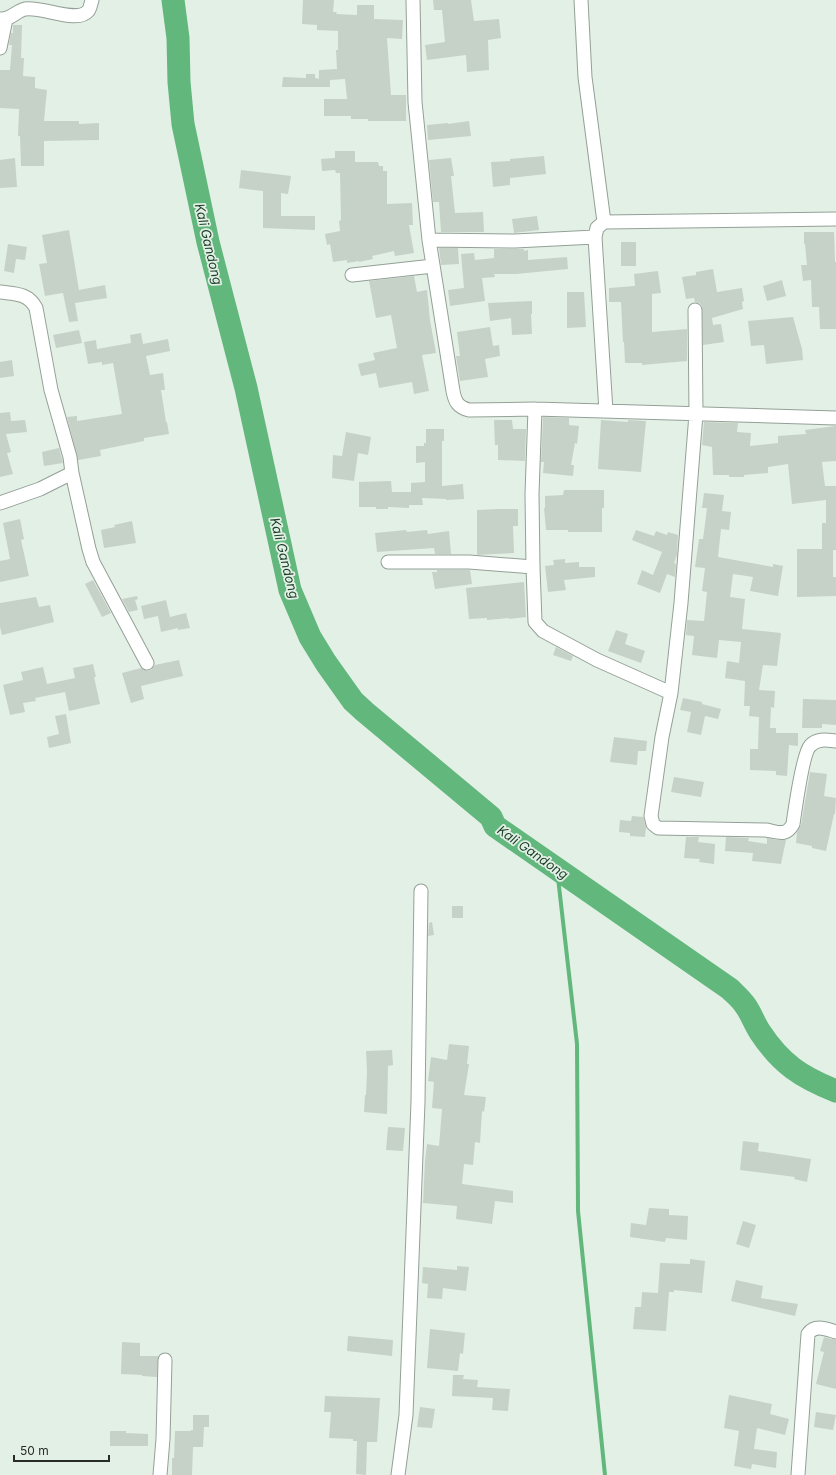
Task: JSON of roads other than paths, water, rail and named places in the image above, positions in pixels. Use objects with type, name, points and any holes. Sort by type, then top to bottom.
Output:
[{"type":"street","points":[[0,48],[3,19],[24,9],[43,10],[67,16],[81,16],[88,11],[92,0]]},
{"type":"street","points":[[413,0],[415,102],[429,240],[454,397],[462,408],[469,410],[535,409],[836,418]]},
{"type":"street","points":[[581,0],[585,77],[604,222]]},
{"type":"street","points":[[606,411],[595,237],[597,228],[604,222],[836,219]]},
{"type":"street","points":[[429,240],[514,241],[595,237]]},
{"type":"street","points":[[352,275],[433,266]]},
{"type":"street","points":[[0,292],[25,296],[34,303],[36,308],[51,390],[70,458],[72,473],[93,562],[147,663]]},
{"type":"street","points":[[695,310],[696,414],[671,694],[662,737],[651,816],[653,824],[658,828],[786,832],[793,824],[804,761],[809,746],[822,740],[836,741]]},
{"type":"street","points":[[535,409],[532,494],[532,566],[535,622],[543,631],[597,660],[671,694]]},
{"type":"street","points":[[0,503],[40,489],[72,473]]},
{"type":"street","points":[[388,562],[469,562],[532,566]]},
{"type":"street","points":[[398,1475],[406,1415],[418,1102],[421,891]]},
{"type":"street","points":[[798,1475],[808,1334],[810,1331],[820,1327],[836,1332]]},
{"type":"street","points":[[160,1475],[163,1439],[165,1360]]},
{"type":"waterway","name":"Kali Gandong","points":[[173,0],[178,38],[179,82],[183,124],[208,242],[246,388],[290,590],[310,637],[326,663],[353,701],[491,817],[495,826],[730,989],[740,999],[749,1011],[760,1032],[784,1061],[802,1075],[836,1091]]},
{"type":"waterway","points":[[557,869],[577,1044],[578,1211],[605,1475]]}]
